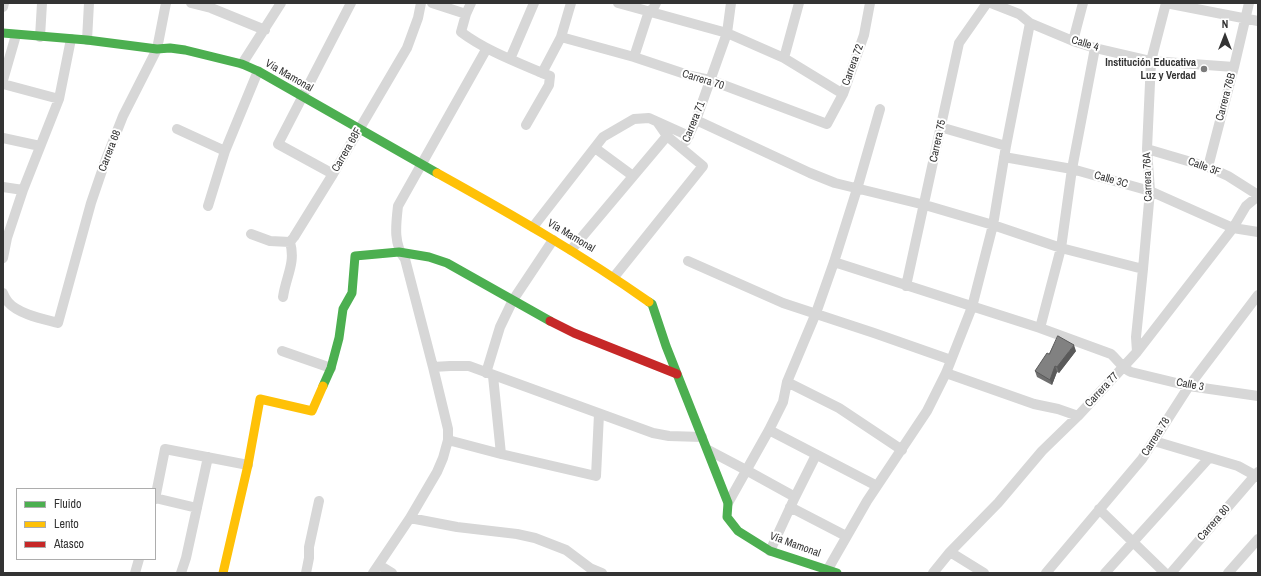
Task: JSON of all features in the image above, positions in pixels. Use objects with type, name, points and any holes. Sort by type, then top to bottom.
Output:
[{"type":"street","points":[[3,7],[4,3]]},
{"type":"street","points":[[40,37],[42,3]]},
{"type":"street","points":[[87,40],[89,3]]},
{"type":"street","name":"Carrera 68","points":[[3,293],[8,302],[19,310],[36,318],[58,323],[91,203],[106,158],[123,116],[157,49],[166,3]]},
{"type":"street","points":[[191,3],[211,8],[265,30]]},
{"type":"street","points":[[242,64],[281,3]]},
{"type":"street","points":[[333,174],[278,144],[351,3]]},
{"type":"street","name":"Carrera 68F","points":[[290,242],[294,238],[333,174],[407,48],[418,18],[421,3]]},
{"type":"street","points":[[432,3],[466,14]]},
{"type":"street","points":[[471,3],[461,32],[486,48],[550,76],[549,86],[526,125]]},
{"type":"street","points":[[510,59],[534,3]]},
{"type":"street","points":[[542,73],[561,37],[571,3]]},
{"type":"street","points":[[618,3],[726,33],[784,58],[843,94]]},
{"type":"street","points":[[634,57],[649,11],[653,9],[656,3]]},
{"type":"street","name":"Carrera 71","points":[[614,277],[703,166],[683,149],[696,120],[726,33],[731,3]]},
{"type":"street","points":[[784,58],[799,3]]},
{"type":"street","name":"Carrera 72","points":[[827,124],[843,94],[864,35],[870,3]]},
{"type":"street","name":"Carrera 75","points":[[906,286],[925,205],[940,127],[959,44],[987,3]]},
{"type":"street","name":"Calle 4","points":[[991,3],[1003,5],[1020,14],[1030,23],[1073,42],[1095,48],[1151,61],[1234,67]]},
{"type":"street","points":[[1073,42],[1083,3]]},
{"type":"street","points":[[1166,3],[1258,21]]},
{"type":"street","name":"Carrera 76A","points":[[1137,352],[1136,337],[1150,191],[1147,149],[1151,61],[1166,3]]},
{"type":"street","name":"Carrera 76B","points":[[1208,167],[1249,3]]},
{"type":"street","points":[[832,571],[846,536],[927,411],[946,373],[972,307],[993,225],[1004,156],[1030,23]]},
{"type":"street","name":"Vía Mamonal","points":[[3,33],[87,40],[157,49],[170,48],[185,50],[242,64],[533,227],[614,277],[652,304],[677,374],[728,503],[727,517],[738,531],[770,551],[832,571]]},
{"type":"street","points":[[3,80],[16,35]]},
{"type":"street","name":"Carrera 70","points":[[561,37],[634,57],[691,76],[710,80],[827,124]]},
{"type":"street","points":[[3,258],[5,238],[59,99],[71,39]]},
{"type":"street","points":[[392,573],[376,569],[410,518],[439,469],[448,440],[448,429],[405,259],[399,252],[397,246],[396,226],[398,206],[486,48]]},
{"type":"street","points":[[1040,328],[1061,248],[1072,169],[1095,48]]},
{"type":"street","points":[[208,206],[225,151],[258,72]]},
{"type":"street","points":[[3,84],[59,99]]},
{"type":"street","points":[[728,503],[783,402],[786,382],[816,313],[834,262],[880,109]]},
{"type":"street","points":[[533,227],[603,137],[634,119],[649,118],[689,136]]},
{"type":"street","points":[[696,120],[835,184],[925,205],[993,225],[1061,248],[1143,269]]},
{"type":"street","points":[[657,122],[667,136],[683,149]]},
{"type":"street","points":[[940,127],[1006,146]]},
{"type":"street","points":[[177,129],[225,151]]},
{"type":"street","points":[[571,250],[667,136]]},
{"type":"street","points":[[3,138],[40,146]]},
{"type":"street","points":[[595,148],[633,176]]},
{"type":"street","name":"Calle 3F","points":[[1147,149],[1208,167],[1228,176],[1258,196]]},
{"type":"street","name":"Calle 3C","points":[[1004,156],[1072,169],[1150,191],[1233,228],[1258,232]]},
{"type":"street","points":[[3,187],[23,190]]},
{"type":"street","name":"Carrera 77","points":[[933,573],[950,552],[998,503],[1042,451],[1078,416],[1137,352],[1233,228],[1246,206],[1258,196]]},
{"type":"street","points":[[251,234],[270,240],[290,242],[293,251],[292,261],[283,297]]},
{"type":"street","points":[[501,454],[490,374],[500,327],[513,300],[553,240]]},
{"type":"street","points":[[223,573],[248,465],[260,399],[312,411],[331,368],[339,338],[343,309],[352,293],[355,256],[399,252],[429,257],[447,263],[541,317],[584,338],[677,374]]},
{"type":"street","points":[[688,261],[783,303],[951,360]]},
{"type":"street","points":[[834,262],[1040,328],[1110,354],[1118,359],[1123,367]]},
{"type":"street","name":"Carrera 78","points":[[1046,573],[1142,459],[1188,386],[1258,295]]},
{"type":"street","points":[[282,351],[331,368]]},
{"type":"street","points":[[433,367],[459,365],[469,366],[653,433],[669,436],[702,437]]},
{"type":"street","name":"Calle 3","points":[[1123,367],[1131,372],[1188,386],[1258,396]]},
{"type":"street","points":[[946,373],[1034,404],[1058,409],[1078,416]]},
{"type":"street","points":[[786,382],[839,408],[902,450]]},
{"type":"street","points":[[448,440],[596,476],[599,414]]},
{"type":"street","points":[[769,430],[877,486]]},
{"type":"street","points":[[1154,441],[1238,466],[1257,475]]},
{"type":"street","points":[[156,494],[165,449],[248,465]]},
{"type":"street","points":[[708,450],[795,497]]},
{"type":"street","points":[[770,551],[816,455]]},
{"type":"street","points":[[181,573],[186,558],[208,457]]},
{"type":"street","points":[[1105,573],[1209,458]]},
{"type":"street","name":"Carrera 80","points":[[1171,573],[1257,475]]},
{"type":"street","points":[[156,499],[197,508]]},
{"type":"street","points":[[306,573],[309,558],[309,547],[319,501]]},
{"type":"street","points":[[790,507],[846,536]]},
{"type":"street","points":[[1099,509],[1165,573]]},
{"type":"street","points":[[410,518],[457,527],[517,534],[536,538],[566,550],[590,568],[602,573]]},
{"type":"street","points":[[1228,573],[1258,539]]},
{"type":"street","points":[[950,552],[984,573]]},
{"type":"street","points":[[135,573],[139,560]]},
{"type":"building","points":[[1058,336],[1074,345],[1057,367],[1055,366],[1050,380],[1035,371],[1047,353],[1049,354]]},
{"type":"traffic: fast","points":[[3,33],[87,40],[157,49],[170,48],[185,50],[242,64],[258,71],[437,173]]},
{"type":"traffic: fast","points":[[323,386],[331,368],[339,338],[343,309],[352,293],[355,256],[399,252],[429,257],[447,263],[550,321]]},
{"type":"traffic: fast","points":[[649,302],[652,304],[666,346],[728,503],[727,517],[738,531],[770,551],[837,573]]},
{"type":"traffic: slow","points":[[437,173],[571,251],[649,302]]},
{"type":"traffic: slow","points":[[223,573],[248,465],[260,399],[312,411],[323,386]]},
{"type":"traffic: jam","points":[[550,321],[574,333],[677,374]]},
{"type":"place","name":"Institución Educativa Luz y Verdad","points":[[1204,69]]}]
